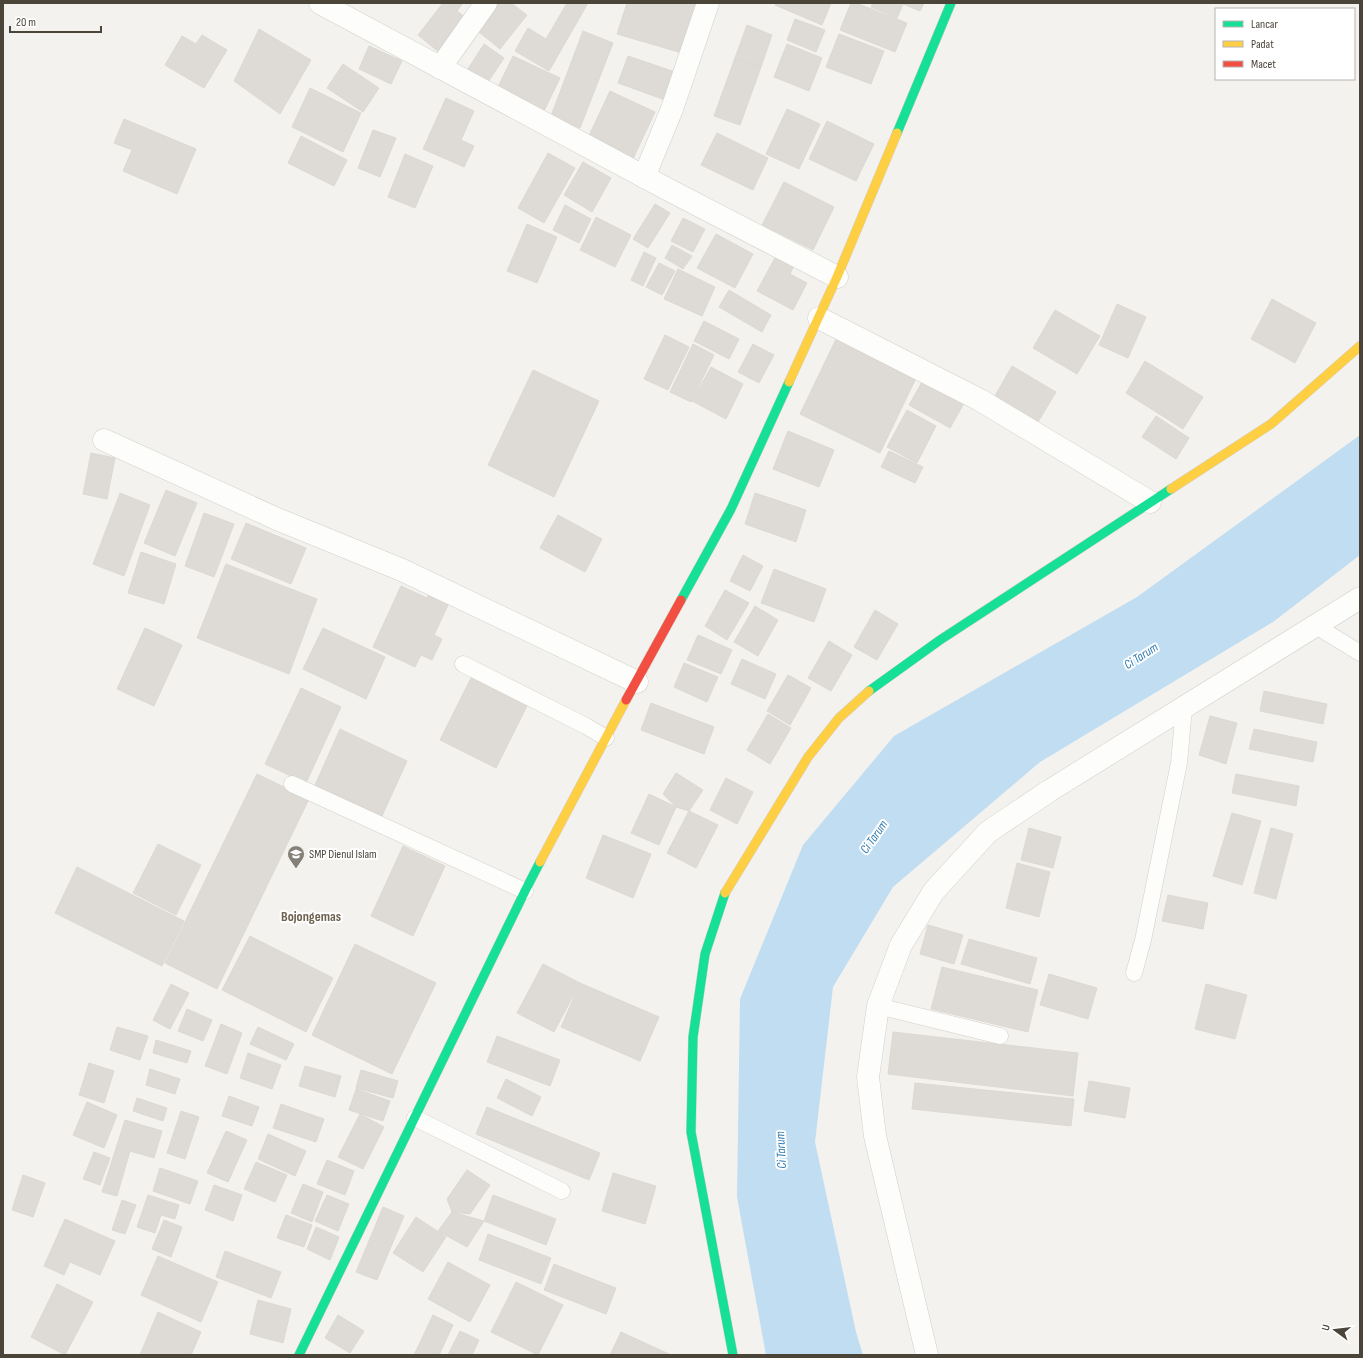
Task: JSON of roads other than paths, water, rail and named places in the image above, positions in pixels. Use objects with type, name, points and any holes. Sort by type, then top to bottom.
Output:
[{"type":"main road","points":[[299,1355],[525,891],[606,738],[731,509],[837,277],[951,3]]},
{"type":"main road","points":[[732,1355],[691,1132],[693,1037],[705,954],[725,893],[808,757],[839,718],[872,688],[940,640],[1271,424],[1360,346]]},
{"type":"street","points":[[320,3],[644,177],[837,277]]},
{"type":"street","points":[[440,68],[486,3]]},
{"type":"street","points":[[644,177],[672,109],[708,3]]},
{"type":"street","points":[[818,318],[980,400],[1150,502]]},
{"type":"street","points":[[104,440],[277,519],[402,570],[637,682]]},
{"type":"street","points":[[927,1355],[875,1136],[868,1077],[878,1006],[901,945],[934,891],[988,832],[1049,791],[1360,598]]},
{"type":"lane","points":[[1316,626],[1360,653]]},
{"type":"lane","points":[[463,664],[586,726],[606,738]]},
{"type":"lane","points":[[1134,973],[1143,940],[1179,763],[1184,708]]},
{"type":"lane","points":[[292,784],[525,891]]},
{"type":"lane","points":[[878,1006],[1000,1036]]},
{"type":"lane","points":[[415,1118],[562,1191]]},
{"type":"water","name":"Ci Tarum","points":[[1360,435],[1360,555],[1273,622],[1040,762],[893,887],[833,987],[815,1142],[856,1332],[863,1355],[766,1355],[737,1197],[740,999],[803,845],[894,736],[1137,597]]},
{"type":"place","name":"SMP Dienul Islam","points":[[296,869]]},
{"type":"district","name":"Bojongemas","points":[[311,916]]}]
